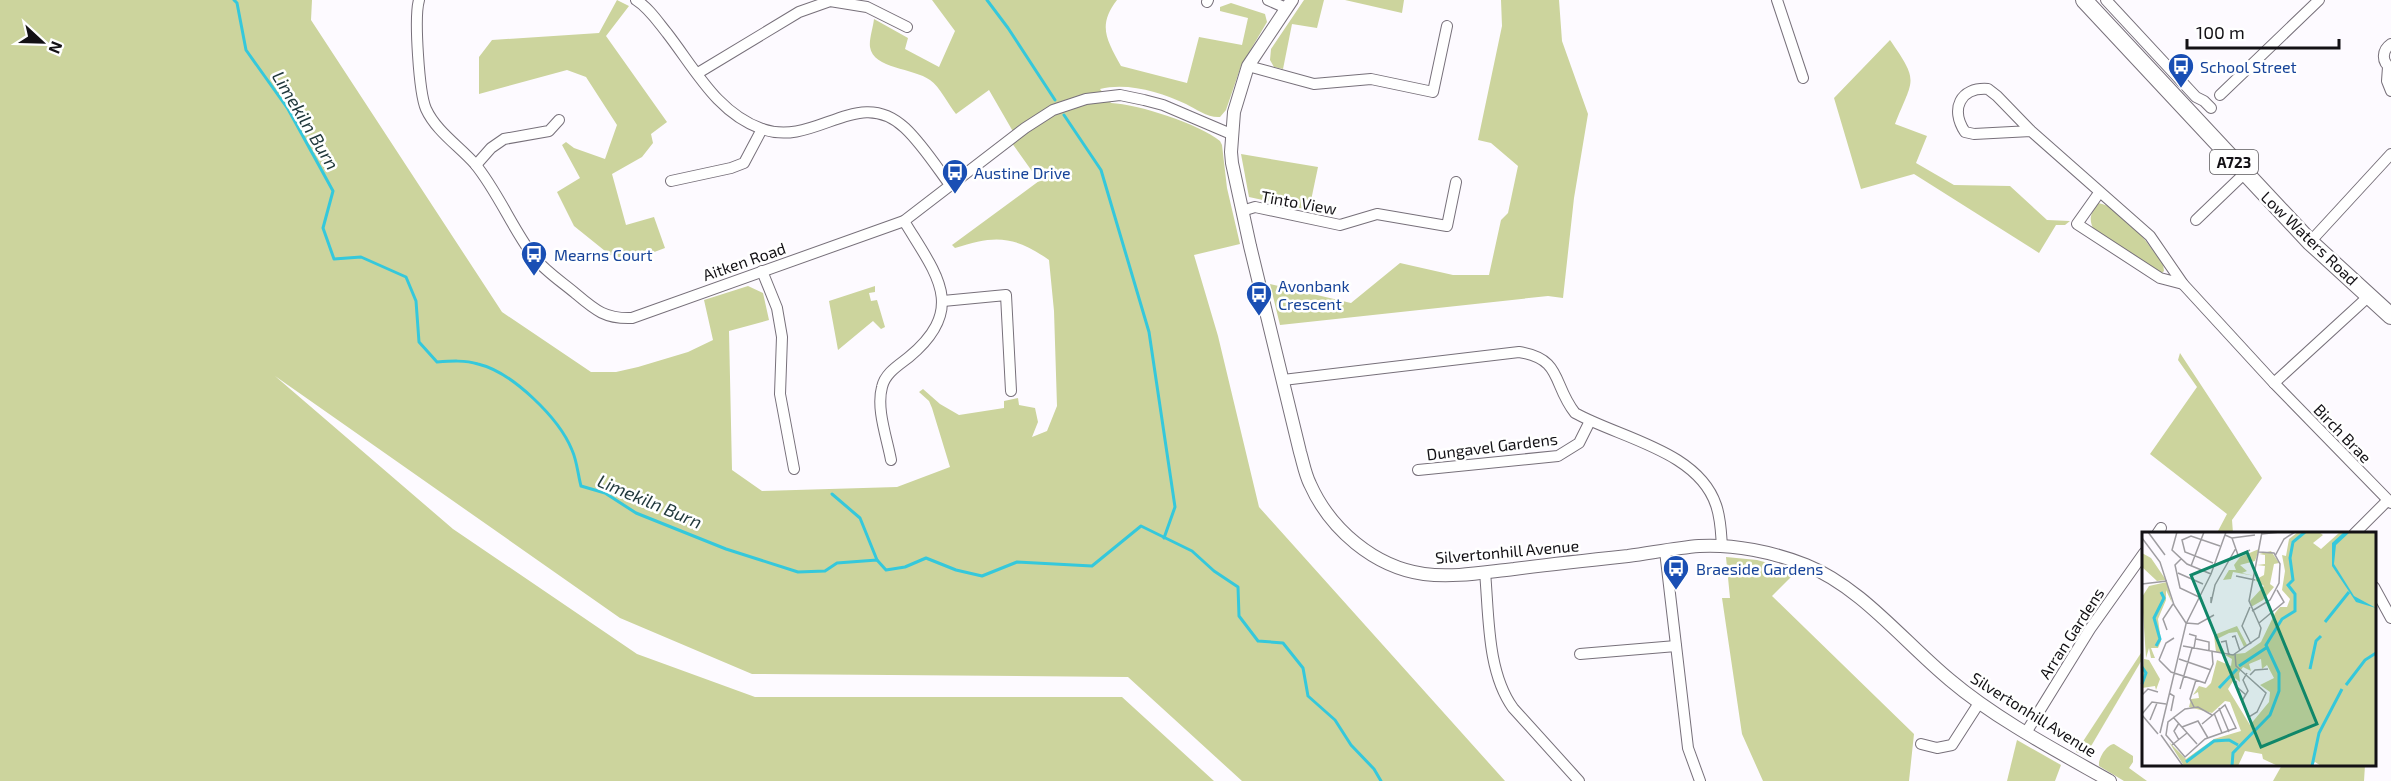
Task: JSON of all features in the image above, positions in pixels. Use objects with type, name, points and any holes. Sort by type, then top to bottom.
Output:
[{"type":"main road","name":"Low Waters Road","points":[[2084,0],[2310,242],[2391,316]]},
{"type":"street","name":"Aitken Road","points":[[419,0],[417,19],[425,107],[432,120],[476,165],[534,257],[603,314],[616,318],[632,318],[904,221],[1024,128],[1053,110],[1086,99],[1120,95],[1144,100],[1163,105],[1232,135]]},
{"type":"street","points":[[698,73],[800,12],[830,0],[867,7],[907,27]]},
{"type":"street","points":[[1268,0],[1289,4]]},
{"type":"street","points":[[1777,0],[1803,78]]},
{"type":"street","points":[[2106,0],[2196,97],[2211,108]]},
{"type":"street","points":[[2220,95],[2319,0]]},
{"type":"street","points":[[641,1],[698,73],[715,99],[733,113],[762,129],[786,134],[807,131],[865,111],[881,113],[904,126],[950,185]]},
{"type":"street","name":"Silvertonhill Avenue","points":[[1289,4],[1251,62],[1233,112],[1232,163],[1300,452],[1310,484],[1327,512],[1349,538],[1368,553],[1399,568],[1425,574],[1485,572],[1699,546],[1775,555],[1805,564],[1835,579],[1979,703],[2110,781]]},
{"type":"street","points":[[1251,62],[1314,84],[1371,80],[1433,92],[1447,26]]},
{"type":"street","points":[[2391,44],[2385,49],[2383,55],[2390,67],[2387,81],[2391,91]]},
{"type":"street","name":"Birch Brae","points":[[2031,131],[1974,135],[1965,132],[1958,115],[1959,103],[1967,93],[1977,88],[1988,89],[2099,193],[2129,216],[2150,236],[2183,284],[2389,502]]},
{"type":"street","points":[[476,165],[490,148],[504,139],[549,131],[559,120]]},
{"type":"street","points":[[671,181],[744,163],[762,129]]},
{"type":"street","points":[[2310,242],[2391,154]]},
{"type":"street","points":[[2196,220],[2245,173]]},
{"type":"street","name":"Tinto View","points":[[1242,211],[1255,207],[1340,225],[1377,214],[1447,226],[1456,182]]},
{"type":"street","points":[[2099,193],[2077,225],[2160,278],[2183,284]]},
{"type":"street","points":[[891,460],[880,402],[882,386],[889,373],[930,338],[937,327],[943,301],[936,276],[904,221]]},
{"type":"street","points":[[762,270],[777,308],[782,337],[780,394],[794,469]]},
{"type":"street","points":[[943,301],[1006,296],[1011,391]]},
{"type":"street","points":[[2274,382],[2369,296]]},
{"type":"street","points":[[1283,380],[1519,352],[1534,355],[1548,362],[1556,373],[1566,401],[1575,413],[1680,461],[1696,474],[1716,504],[1722,547]]},
{"type":"street","name":"Dungavel Gardens","points":[[1418,470],[1558,456],[1578,443],[1590,421]]},
{"type":"street","points":[[2356,532],[2389,502]]},
{"type":"street","points":[[1665,551],[1688,748],[1700,781]]},
{"type":"street","name":"Arran Gardens","points":[[2027,732],[2090,629],[2142,556]]},
{"type":"street","points":[[1485,572],[1496,677],[1503,695],[1512,708],[1579,781]]},
{"type":"street","points":[[2376,590],[2391,618]]},
{"type":"street","points":[[1580,654],[1676,646]]},
{"type":"street","points":[[1921,744],[1937,748],[1952,745],[1979,703]]},
{"type":"green space","points":[[0,0],[312,0],[311,20],[502,312],[591,372],[616,372],[688,352],[713,340],[704,300],[748,286],[763,293],[769,320],[729,331],[732,470],[762,491],[897,487],[950,467],[932,408],[929,401],[919,392],[923,389],[940,404],[959,415],[1004,408],[1004,401],[1018,398],[1019,405],[1035,408],[1038,422],[1032,437],[1047,431],[1057,406],[1054,311],[1049,260],[1025,246],[1004,240],[993,239],[955,248],[952,245],[1039,181],[1009,139],[1015,135],[989,90],[956,114],[941,91],[930,80],[878,60],[870,47],[874,19],[908,38],[905,49],[939,67],[955,31],[932,0],[1117,0],[1107,18],[1106,33],[1121,66],[1187,83],[1199,37],[1242,45],[1248,18],[1220,11],[1220,7],[1231,3],[1265,14],[1267,22],[1241,66],[1226,110],[1220,117],[1207,115],[1176,100],[1144,89],[1110,87],[1100,89],[1111,103],[1168,116],[1198,128],[1220,141],[1227,188],[1240,244],[1194,255],[1218,336],[1259,507],[1505,781],[1242,781],[1128,677],[752,674],[620,618],[275,376],[453,529],[637,654],[755,697],[1122,697],[1214,781],[0,781]]},
{"type":"green space","points":[[617,0],[629,6],[606,36],[667,122],[651,134],[653,143],[642,157],[612,174],[626,225],[654,217],[665,248],[633,260],[610,255],[574,226],[557,192],[580,178],[562,145],[566,142],[574,148],[605,159],[617,125],[586,77],[567,70],[479,94],[479,57],[492,40],[599,33]]},
{"type":"green space","points":[[1304,0],[1324,0],[1317,28],[1292,24],[1283,69],[1274,67],[1270,60],[1271,49]]},
{"type":"green space","points":[[1345,0],[1404,0],[1402,13]]},
{"type":"green space","points":[[1501,0],[1559,0],[1562,41],[1588,114],[1574,198],[1563,298],[1548,296],[1280,325],[1270,284],[1351,303],[1400,263],[1453,275],[1489,275],[1501,220],[1508,213],[1518,166],[1491,143],[1478,140],[1502,26]]},
{"type":"green space","points":[[1890,40],[1910,73],[1909,89],[1895,124],[1927,136],[1916,163],[1954,185],[2010,186],[2047,220],[2070,221],[2065,225],[2056,225],[2039,253],[1914,174],[1861,189],[1834,98]]},
{"type":"green space","points":[[1241,154],[1318,167],[1309,210],[1249,197]]},
{"type":"green space","points":[[2098,203],[2117,211],[2135,228],[2163,264],[2162,273],[2095,232],[2091,224],[2091,217]]},
{"type":"green space","points":[[875,286],[875,292],[869,293],[871,301],[877,300],[885,327],[881,329],[873,321],[838,350],[829,301]]},
{"type":"green space","points":[[2180,353],[2262,478],[2232,520],[2233,532],[2218,532],[2227,514],[2150,454],[2197,387],[2178,360]]},
{"type":"green space","points":[[1726,557],[1757,560],[1797,571],[1772,596],[1914,734],[1909,781],[1763,781],[1742,734],[1722,598],[1730,598]]},
{"type":"green space","points":[[2142,652],[2142,660],[2087,753],[2076,752]]},
{"type":"green space","points":[[2017,740],[2061,765],[2055,781],[2007,781]]},
{"type":"green space","points":[[2114,744],[2133,756],[2133,762],[2129,768],[2147,781],[2124,781],[2099,766],[2103,753]]},
{"type":"green space","points":[[2281,766],[2365,766],[2364,781],[2273,781]]},
{"type":"waterway","name":"Limekiln Burn","points":[[234,0],[237,3],[246,50],[288,109],[333,191],[323,228],[334,259],[361,257],[406,277],[416,301],[419,342],[437,362],[478,364],[505,376],[533,398],[566,437],[574,454],[581,486],[605,493],[636,513],[726,549],[798,572],[825,571],[837,563],[877,560],[886,570],[905,567],[926,558],[956,570],[982,576],[1017,562],[1092,566],[1141,526],[1192,551],[1214,571],[1238,587],[1239,616],[1258,641],[1283,643],[1303,668],[1308,696],[1335,720],[1351,745],[1374,769],[1381,781]]},
{"type":"waterway","points":[[987,0],[1055,100]]},
{"type":"waterway","points":[[1064,115],[1101,170],[1149,332],[1175,507],[1164,538]]},
{"type":"waterway","points":[[832,494],[860,518],[877,560]]},
{"type":"place","name":"School Street","points":[[2181,89]]},
{"type":"place","name":"Austine Drive","points":[[955,195]]},
{"type":"place","name":"Mearns Court","points":[[534,277]]},
{"type":"place","name":"Avonbank Crescent","points":[[1259,317]]},
{"type":"place","name":"Braeside Gardens","points":[[1676,591]]}]
